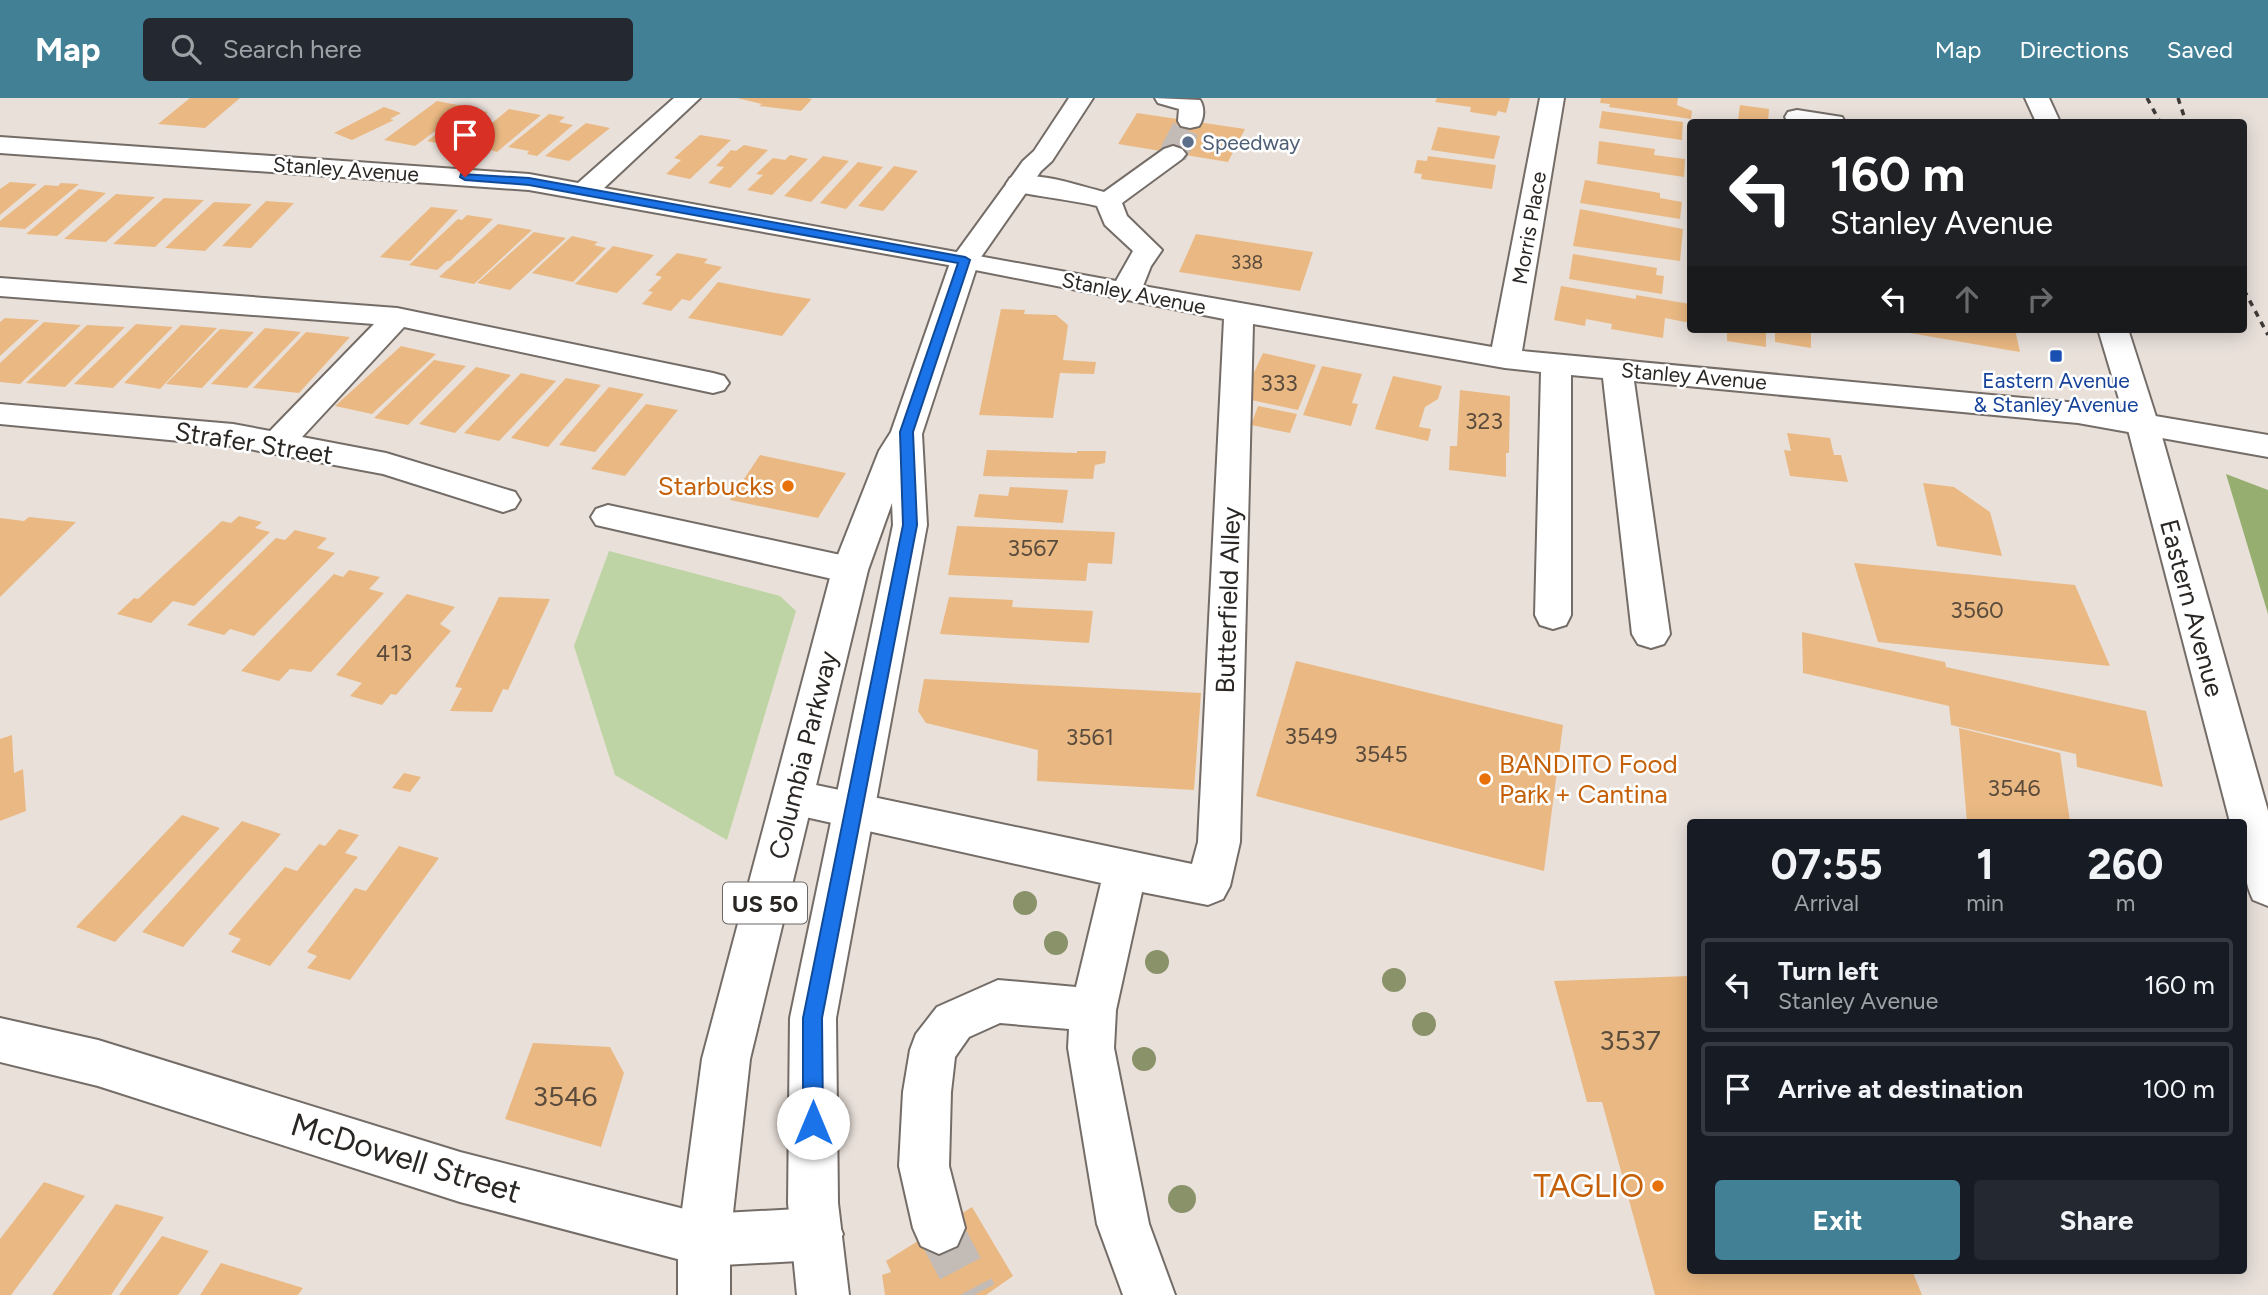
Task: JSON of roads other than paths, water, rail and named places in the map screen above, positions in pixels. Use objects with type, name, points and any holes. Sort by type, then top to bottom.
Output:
[{"type":"main road","points":[[585,191],[688,98]]},
{"type":"main road","name":"Columbia Parkway","points":[[705,1295],[704,1240],[726,1059],[850,570],[895,451],[907,432],[965,260],[1031,166],[1043,156],[1082,98]]},
{"type":"main road","points":[[1167,98],[1191,106],[1190,121]]},
{"type":"main road","name":"Morris Place","points":[[1506,359],[1552,98]]},
{"type":"main road","points":[[2037,98],[2047,119]]},
{"type":"main road","points":[[1797,117],[1811,119]]},
{"type":"main road","name":"Stanley Avenue","points":[[0,145],[481,177],[585,191],[1239,313],[1506,359],[2078,413],[2268,446]]},
{"type":"main road","points":[[1108,201],[1173,153]]},
{"type":"main road","points":[[1019,184],[1061,189],[1108,201]]},
{"type":"main road","points":[[1108,201],[1115,219],[1147,250],[1126,291]]},
{"type":"main road","points":[[0,287],[397,317],[713,383]]},
{"type":"main road","name":"Butterfield Alley","points":[[1125,870],[1208,886],[1219,842],[1239,313]]},
{"type":"main road","points":[[278,443],[397,317]]},
{"type":"main road","name":"Eastern Avenue","points":[[2114,333],[2143,426],[2268,887]]},
{"type":"main road","points":[[1553,615],[1556,364]]},
{"type":"main road","points":[[1617,370],[1651,634]]},
{"type":"main road","name":"Strafer Street","points":[[0,414],[233,435],[386,464],[503,500]]},
{"type":"main road","name":"Columbia Parkway","points":[[823,1295],[813,1203],[813,1018],[910,525],[907,432]]},
{"type":"main road","points":[[608,517],[850,570]]},
{"type":"main road","points":[[792,797],[1125,870],[1093,1010],[1091,1048],[1121,1212],[1149,1295]]},
{"type":"main road","points":[[939,1228],[924,1166],[927,1092],[933,1050],[953,1022],[998,1001],[1093,1010]]},
{"type":"main road","name":"McDowell Street","points":[[0,1040],[97,1062],[460,1177],[704,1240],[817,1234]]},
{"type":"tunnel","points":[[1173,154],[1190,121]]},
{"type":"tunnel","points":[[939,1228],[974,1295]]},
{"type":"railway","points":[[2147,98],[2158,119]]},
{"type":"railway","points":[[2178,98],[2185,119]]},
{"type":"railway","points":[[2247,296],[2268,335]]},
{"type":"place","name":"Speedway","points":[[1188,142]]},
{"type":"place","name":"Eastern Avenue & Stanley Avenue","points":[[2056,356]]},
{"type":"place","name":"Starbucks","points":[[788,486]]},
{"type":"place","name":"BANDITO Food Park + Cantina","points":[[1485,779]]},
{"type":"place","name":"TAGLIO","points":[[1658,1186]]}]
